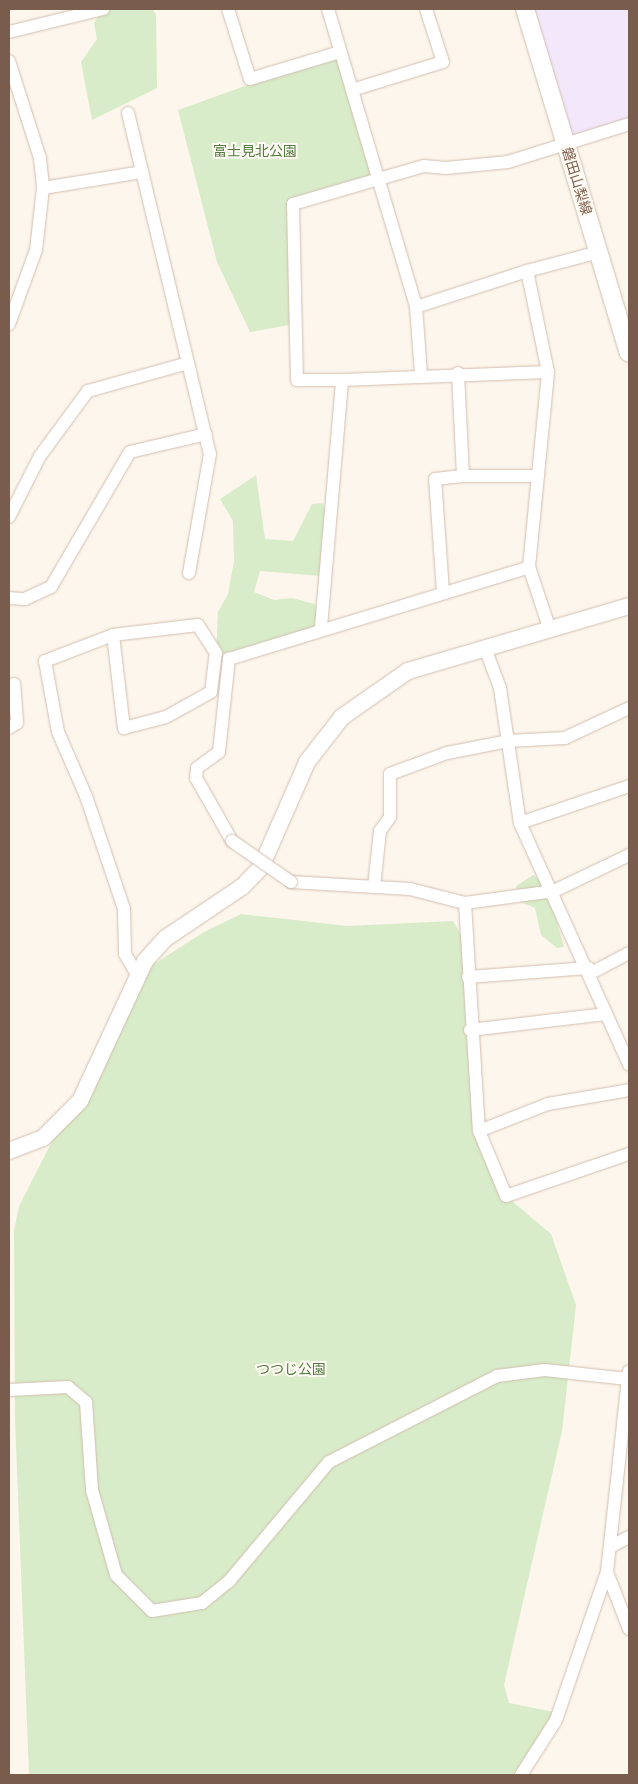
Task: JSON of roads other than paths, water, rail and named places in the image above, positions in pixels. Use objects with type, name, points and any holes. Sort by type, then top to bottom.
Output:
[{"type":"main road","name":"磐田山梨線","points":[[525,9],[629,353]]},
{"type":"street","points":[[9,32],[103,9]]},
{"type":"street","points":[[228,9],[250,79],[340,52]]},
{"type":"street","points":[[328,9],[416,307],[421,374]]},
{"type":"street","points":[[352,90],[442,62],[426,9]]},
{"type":"street","points":[[9,61],[40,158],[43,188],[36,250],[9,324]]},
{"type":"street","points":[[128,113],[210,454],[189,573]]},
{"type":"street","points":[[548,372],[421,374],[342,380],[297,380],[293,204],[424,166],[446,168],[508,162],[566,147],[629,124]]},
{"type":"street","points":[[43,188],[142,172]]},
{"type":"street","points":[[416,307],[527,271],[599,252]]},
{"type":"street","points":[[527,271],[548,372],[530,567],[550,630]]},
{"type":"street","points":[[9,517],[40,456],[88,391],[188,363]]},
{"type":"street","points":[[458,373],[463,476]]},
{"type":"street","points":[[321,627],[342,380]]},
{"type":"street","points":[[9,598],[25,599],[52,587],[130,452],[206,434]]},
{"type":"street","points":[[443,592],[435,479],[463,476],[538,476]]},
{"type":"street","points":[[530,567],[321,627],[229,659],[219,752],[197,768],[196,778],[232,841],[291,882],[410,889],[465,903],[554,891],[629,855]]},
{"type":"street","points":[[9,1151],[44,1138],[80,1101],[137,975],[166,938],[242,887],[261,867],[307,762],[342,717],[408,671],[629,606]]},
{"type":"street","points":[[113,635],[124,728],[166,717],[211,692],[216,653],[198,626],[113,635],[44,661],[58,732],[86,796],[121,900],[125,954],[137,975]]},
{"type":"street","points":[[485,648],[500,688],[520,823],[590,970],[606,1014],[629,1064]]},
{"type":"street","points":[[9,728],[17,723],[14,684]]},
{"type":"street","points":[[374,887],[380,831],[390,817],[390,774],[447,753],[508,742],[565,738],[629,708]]},
{"type":"street","points":[[520,823],[629,786]]},
{"type":"street","points":[[465,903],[470,1030],[479,1131],[506,1196],[629,1154]]},
{"type":"street","points":[[468,977],[590,970],[629,953]]},
{"type":"street","points":[[470,1030],[606,1014]]},
{"type":"street","points":[[479,1131],[548,1104],[629,1090]]},
{"type":"street","points":[[9,1390],[68,1386],[86,1402],[92,1490],[116,1575],[152,1611],[202,1603],[230,1580],[329,1462],[497,1376],[544,1370],[629,1375],[607,1572],[556,1720],[521,1775]]},
{"type":"street","points":[[610,1547],[629,1537]]},
{"type":"street","points":[[607,1572],[626,1610],[629,1630]]},
{"type":"park label","name":"富士見北公園","points":[[255,151]]},
{"type":"park label","name":"つつじ公園","points":[[291,1369]]}]
